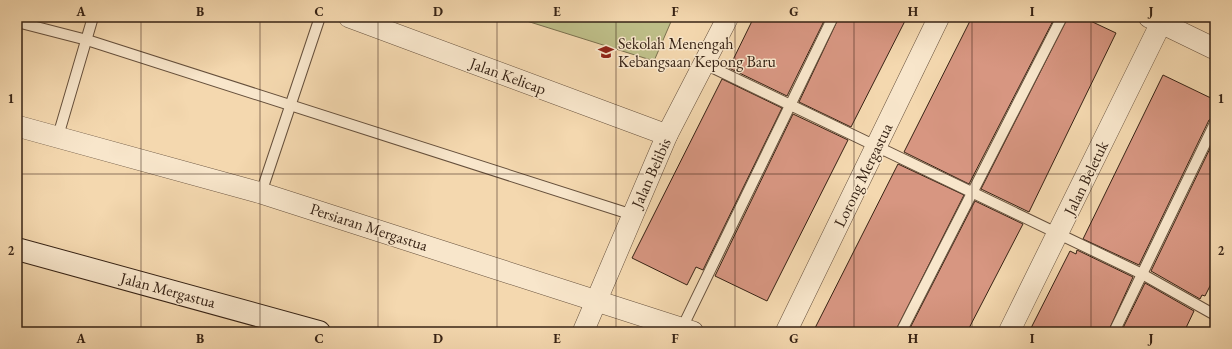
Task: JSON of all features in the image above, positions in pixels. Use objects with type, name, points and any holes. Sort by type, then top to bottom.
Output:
[{"type":"main road","name":"Jalan Mergastua","points":[[17,249],[320,332]]},
{"type":"street","name":"Jalan Kelicap","points":[[349,17],[667,135]]},
{"type":"street","name":"Jalan Belibis","points":[[582,332],[667,135],[728,17]]},
{"type":"street","name":"Lorong Mergastua","points":[[786,332],[939,17]]},
{"type":"street","points":[[1158,19],[1215,49]]},
{"type":"street","name":"Jalan Beletuk","points":[[1009,332],[1058,234],[1158,19]]},
{"type":"street","name":"Persiaran Mergastua","points":[[17,126],[261,193],[688,330]]},
{"type":"lane","points":[[50,134],[87,40],[93,17]]},
{"type":"lane","points":[[261,193],[320,17]]},
{"type":"lane","points":[[688,330],[833,17]]},
{"type":"lane","points":[[901,332],[971,192],[1062,17]]},
{"type":"lane","points":[[17,22],[87,40],[633,214]]},
{"type":"lane","points":[[705,64],[1142,274],[1215,315]]},
{"type":"lane","points":[[1114,332],[1215,123]]},
{"type":"green space","points":[[514,17],[673,17],[654,61]]},
{"type":"building","points":[[754,17],[826,17],[787,96],[729,68]]},
{"type":"building","points":[[839,17],[907,17],[851,127],[799,102]]},
{"type":"building","points":[[972,17],[1055,17],[969,184],[904,152]]},
{"type":"building","points":[[1068,17],[1082,17],[1116,33],[1029,212],[981,189]]},
{"type":"building","points":[[1163,75],[1215,100],[1215,117],[1209,120],[1139,265],[1083,239]]},
{"type":"building","points":[[722,79],[782,108],[703,270],[696,267],[687,285],[632,258]]},
{"type":"building","points":[[793,114],[848,140],[767,301],[715,276]]},
{"type":"building","points":[[1215,138],[1215,276],[1205,296],[1202,295],[1200,299],[1151,271]]},
{"type":"building","points":[[898,164],[964,195],[895,332],[813,332]]},
{"type":"building","points":[[975,201],[1023,224],[967,332],[908,332]]},
{"type":"building","points":[[1077,250],[1133,277],[1108,332],[1029,332],[1070,251],[1076,254]]},
{"type":"building","points":[[1145,283],[1194,311],[1184,332],[1121,332]]},
{"type":"place","name":"Sekolah Menengah Kebangsaan Kepong Baru","points":[[606,52]]}]
